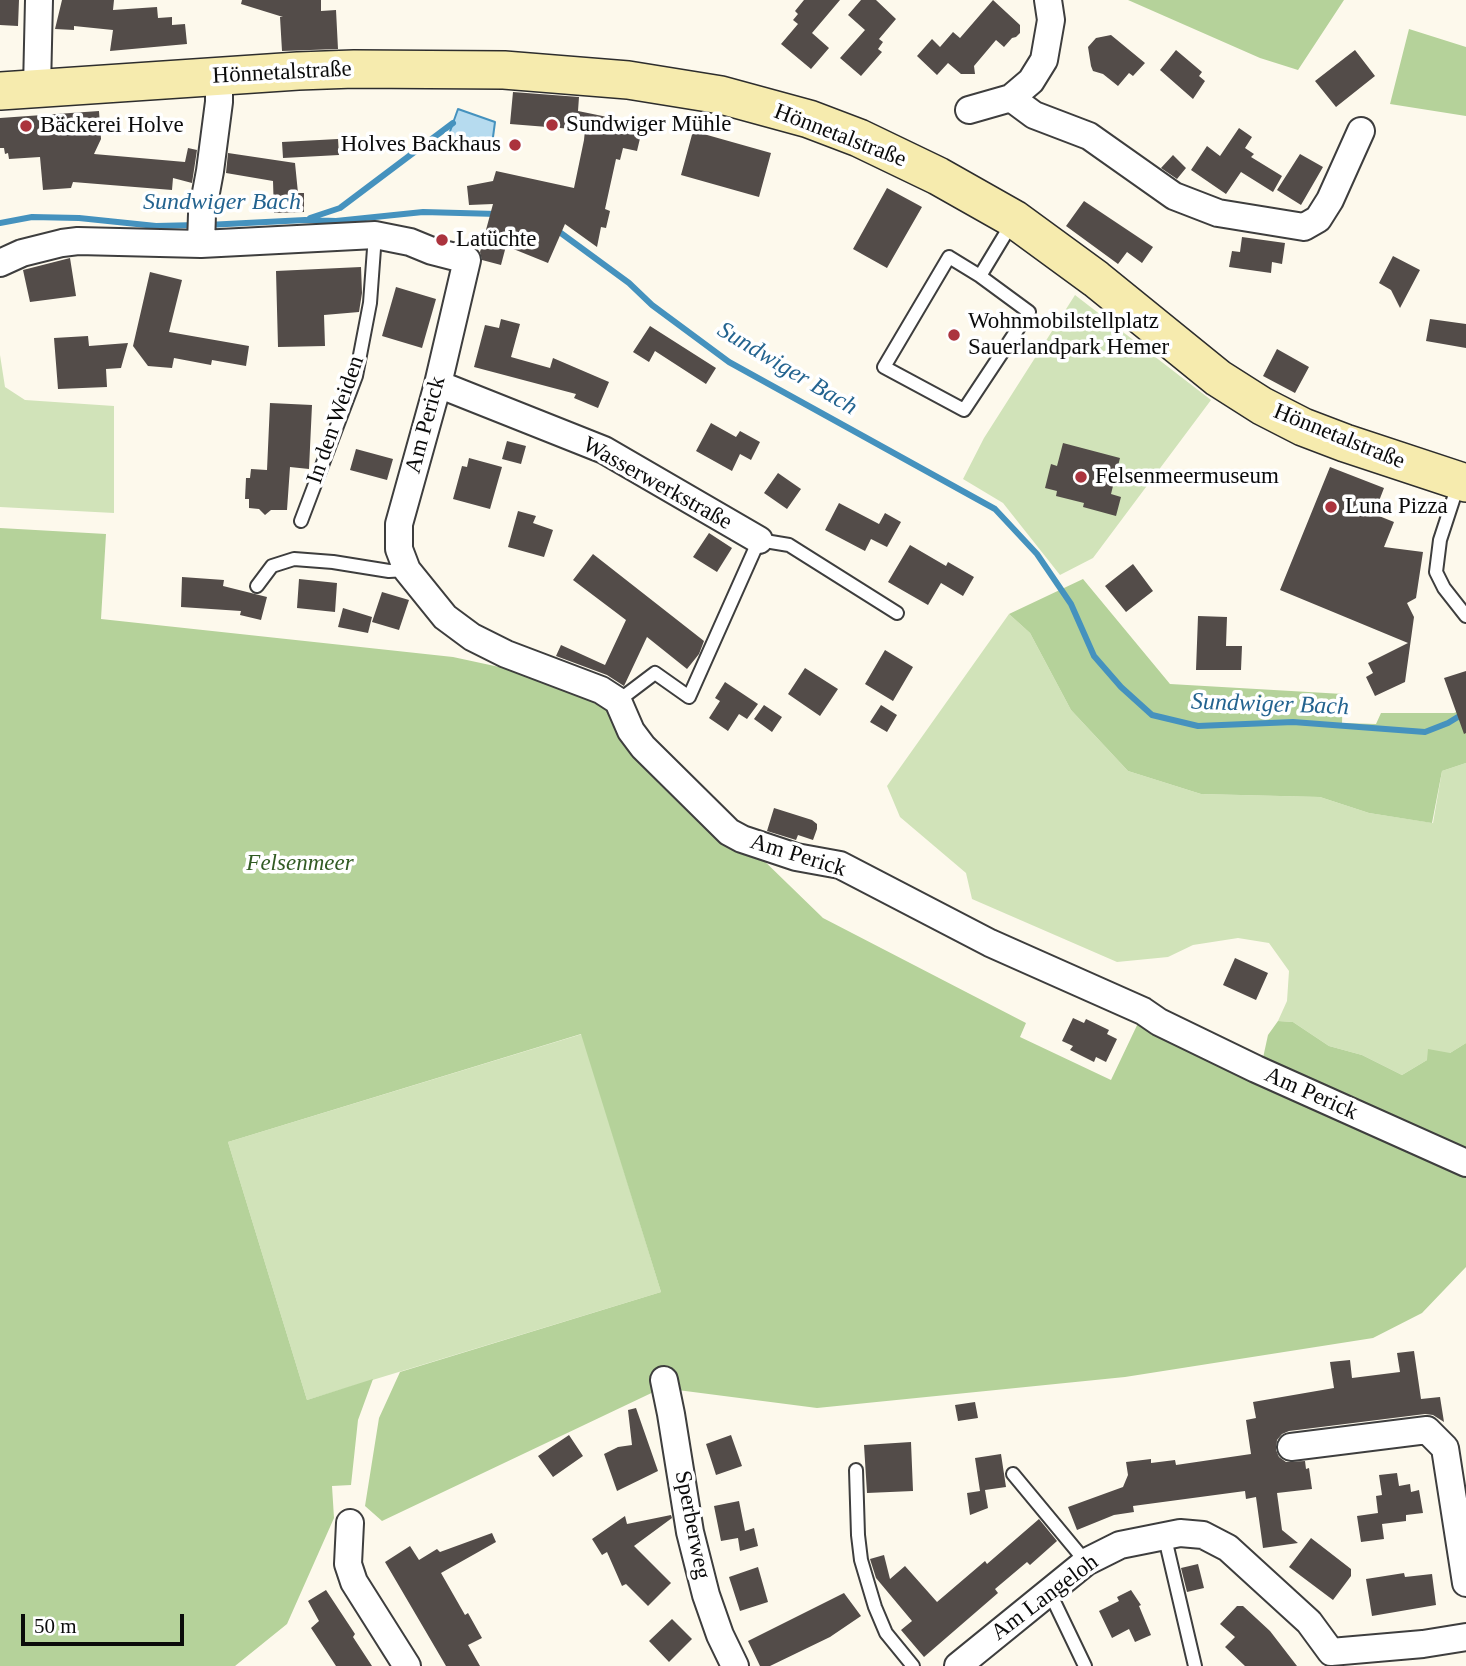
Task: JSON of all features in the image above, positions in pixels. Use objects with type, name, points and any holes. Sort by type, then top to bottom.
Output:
[{"type":"main road","name":"Hönnetalstraße","points":[[0,91],[354,69],[504,70],[628,80],[721,95],[809,119],[859,138],[938,176],[1014,219],[1096,279],[1218,378],[1262,406],[1303,427],[1345,443],[1463,482]]},
{"type":"street","points":[[37,88],[38,0]]},
{"type":"street","points":[[969,110],[1010,98],[1031,81],[1044,60],[1051,20],[1048,0]]},
{"type":"street","points":[[201,232],[219,102],[219,76]]},
{"type":"street","points":[[1010,98],[1034,115],[1089,136],[1174,196],[1218,213],[1304,227],[1318,219],[1331,200],[1361,131]]},
{"type":"street","points":[[0,263],[22,253],[62,243],[201,232],[375,235]]},
{"type":"street","name":"Am Perick","points":[[375,235],[410,242],[467,260],[438,384],[399,524],[399,550],[407,570],[445,617],[472,637],[533,666],[601,690],[618,701],[631,731],[643,747],[729,832],[742,839],[796,857],[840,865],[990,943],[1143,1012],[1256,1069],[1466,1163]]},
{"type":"street","name":"Wasserwerkstraße","points":[[438,384],[604,450],[759,540]]},
{"type":"street","name":"Sperberweg","points":[[663,1380],[690,1532],[706,1595],[720,1635],[735,1666]]},
{"type":"street","points":[[1291,1447],[1427,1430],[1445,1448],[1466,1583]]},
{"type":"street","points":[[350,1523],[348,1564],[354,1582],[407,1666]]},
{"type":"street","name":"Am Langeloh","points":[[958,1666],[1086,1562],[1120,1545],[1164,1534],[1180,1533],[1203,1535],[1228,1548],[1309,1622],[1335,1659],[1466,1637]]},
{"type":"lane","points":[[980,276],[1014,219]]},
{"type":"lane","name":"In den Weiden","points":[[301,521],[356,376],[370,303],[375,235]]},
{"type":"lane","points":[[949,257],[980,276],[1029,312],[964,410],[884,367],[949,257]]},
{"type":"lane","points":[[1463,482],[1440,540],[1436,572],[1444,589],[1466,616]]},
{"type":"lane","points":[[618,701],[655,673],[689,697],[759,540],[789,545],[897,613]]},
{"type":"lane","points":[[257,586],[272,566],[294,559],[389,571],[407,570]]},
{"type":"lane","points":[[856,1470],[861,1560],[886,1633],[914,1666]]},
{"type":"lane","points":[[1013,1474],[1086,1562]]},
{"type":"lane","points":[[1164,1534],[1195,1666]]},
{"type":"lane","points":[[1049,1591],[1085,1666]]},
{"type":"green space","points":[[1128,0],[1344,0],[1298,70],[1260,58]]},
{"type":"green space","points":[[1409,29],[1466,47],[1466,116],[1390,104]]},
{"type":"green space","points":[[1075,295],[1211,400],[1093,558],[1060,575],[1003,503],[963,479],[984,438]]},
{"type":"green space","points":[[0,355],[5,387],[25,400],[114,406],[114,513],[0,507]]},
{"type":"green space","name":"Felsenmeer","points":[[0,528],[106,534],[101,619],[453,657],[527,673],[615,702],[754,851],[823,918],[1026,1023],[1020,1037],[1111,1080],[1140,1019],[1466,1170],[1466,1267],[1422,1313],[1373,1338],[1125,1377],[817,1408],[662,1388],[382,1521],[365,1506],[379,1418],[400,1372],[661,1292],[581,1034],[228,1142],[307,1400],[373,1379],[358,1420],[351,1485],[332,1486],[334,1518],[287,1624],[235,1666],[0,1666]]},
{"type":"green space","points":[[1083,579],[1170,684],[1343,694],[1342,723],[1376,724],[1381,713],[1454,713],[1466,708],[1466,763],[1442,771],[1432,823],[1369,813],[1320,797],[1201,794],[1128,771],[1071,710],[1030,633],[1009,614]]},
{"type":"green space","points":[[1009,614],[1030,633],[1071,710],[1128,771],[1201,794],[1320,797],[1369,813],[1433,823],[1442,771],[1466,763],[1466,1043],[1450,1053],[1427,1060],[1402,1075],[1362,1055],[1329,1046],[1293,1022],[1278,1021],[1287,1001],[1289,971],[1269,943],[1238,938],[1193,945],[1168,957],[1117,962],[972,899],[966,873],[900,817],[887,786]]},
{"type":"green space","points":[[1278,1021],[1293,1022],[1329,1046],[1362,1055],[1402,1075],[1427,1060],[1428,1049],[1450,1053],[1466,1043],[1466,1157],[1261,1067],[1268,1035]]},
{"type":"green space","points":[[582,1034],[661,1292],[307,1400],[228,1142]]},
{"type":"water","points":[[458,109],[495,122],[491,152],[448,137]]},
{"type":"building","points":[[0,0],[19,0],[18,26],[0,25]]},
{"type":"building","points":[[62,0],[114,0],[113,10],[157,7],[158,18],[172,17],[172,25],[185,24],[187,44],[110,51],[113,30],[74,26],[74,30],[55,29]]},
{"type":"building","points":[[242,0],[321,0],[321,11],[336,10],[338,49],[282,51],[280,17],[283,17],[241,4]]},
{"type":"building","points":[[804,0],[840,0],[812,33],[829,48],[811,69],[781,44],[798,24],[793,20],[798,14],[795,11]]},
{"type":"building","points":[[861,0],[876,0],[896,19],[879,39],[883,42],[878,49],[882,52],[861,76],[840,58],[865,30],[848,15]]},
{"type":"building","points":[[993,0],[1020,25],[1020,33],[1004,47],[996,40],[974,66],[975,74],[961,74],[948,63],[937,75],[917,56],[932,39],[940,47],[953,32],[960,38]]},
{"type":"building","points":[[1111,35],[1145,63],[1133,76],[1129,73],[1118,86],[1103,74],[1093,71],[1088,47],[1096,38]]},
{"type":"building","points":[[1176,50],[1202,72],[1199,76],[1205,81],[1193,99],[1160,70]]},
{"type":"building","points":[[1355,50],[1375,76],[1336,107],[1315,81]]},
{"type":"building","points":[[513,92],[579,97],[578,111],[627,121],[626,127],[642,130],[637,151],[623,148],[620,160],[616,159],[605,209],[610,211],[606,228],[601,227],[597,247],[565,224],[548,263],[506,246],[501,265],[482,260],[480,252],[493,204],[469,205],[467,186],[493,181],[496,171],[574,188],[584,140],[585,130],[510,124]]},
{"type":"building","points":[[99,111],[101,139],[94,154],[185,162],[188,148],[197,150],[192,183],[173,178],[172,190],[73,182],[71,188],[43,190],[40,157],[9,159],[4,148],[0,148],[0,118]]},
{"type":"building","points":[[1239,128],[1252,137],[1245,148],[1254,154],[1251,157],[1282,176],[1273,192],[1241,172],[1226,194],[1191,170],[1207,146],[1220,156]]},
{"type":"building","points":[[693,131],[771,153],[759,197],[681,175]]},
{"type":"building","points":[[338,139],[339,155],[283,158],[282,142]]},
{"type":"building","points":[[228,153],[295,163],[298,193],[304,193],[304,212],[274,213],[273,181],[226,173]]},
{"type":"building","points":[[1300,154],[1323,167],[1301,205],[1277,190]]},
{"type":"building","points":[[1173,155],[1186,168],[1177,179],[1161,168]]},
{"type":"building","points":[[887,188],[922,207],[887,268],[853,249]]},
{"type":"building","points":[[1084,201],[1153,247],[1142,263],[1127,252],[1118,264],[1066,226]]},
{"type":"building","points":[[1242,237],[1285,243],[1282,264],[1272,262],[1271,273],[1229,267],[1232,251],[1240,252]]},
{"type":"building","points":[[1393,256],[1420,270],[1400,308],[1391,290],[1379,283]]},
{"type":"building","points":[[70,258],[76,296],[30,302],[23,270]]},
{"type":"building","points":[[361,267],[362,293],[359,312],[324,315],[325,346],[278,347],[276,271]]},
{"type":"building","points":[[150,272],[182,280],[169,332],[249,346],[246,366],[212,360],[211,365],[174,358],[172,368],[148,366],[133,346]]},
{"type":"building","points":[[396,287],[436,299],[422,348],[382,336]]},
{"type":"building","points":[[501,319],[520,324],[511,357],[550,368],[553,358],[609,382],[598,408],[574,398],[576,394],[474,367],[485,325],[499,328]]},
{"type":"building","points":[[1430,319],[1466,324],[1466,348],[1426,341]]},
{"type":"building","points":[[650,326],[716,368],[706,384],[655,351],[649,362],[633,352]]},
{"type":"building","points":[[88,336],[89,346],[128,343],[121,368],[106,369],[107,387],[58,389],[54,338]]},
{"type":"building","points":[[1277,349],[1309,367],[1295,393],[1263,376]]},
{"type":"building","points":[[270,403],[312,405],[309,469],[290,467],[287,510],[271,510],[265,515],[259,509],[249,508],[249,499],[245,499],[246,478],[250,478],[251,469],[267,470]]},
{"type":"building","points":[[711,423],[736,437],[740,431],[760,442],[751,460],[740,454],[732,471],[696,451]]},
{"type":"building","points":[[507,441],[526,446],[521,464],[502,459]]},
{"type":"building","name":"Felsenmeermuseum","points":[[1063,443],[1120,458],[1111,494],[1121,497],[1116,516],[1083,507],[1084,503],[1056,496],[1057,491],[1045,488],[1051,464],[1057,466]]},
{"type":"building","points":[[356,449],[393,459],[387,480],[350,470]]},
{"type":"building","points":[[469,458],[502,467],[490,509],[453,499],[462,466],[467,467]]},
{"type":"building","points":[[1330,467],[1384,488],[1374,514],[1394,522],[1384,547],[1423,552],[1416,598],[1407,603],[1414,617],[1405,682],[1375,696],[1366,677],[1373,673],[1368,663],[1408,643],[1280,590]]},
{"type":"building","points":[[778,473],[801,489],[787,509],[764,493]]},
{"type":"building","points":[[839,503],[879,524],[885,513],[901,522],[887,547],[871,539],[865,551],[825,530]]},
{"type":"building","points":[[518,511],[536,516],[533,523],[553,530],[544,557],[508,547]]},
{"type":"building","points":[[709,533],[732,548],[717,572],[693,557]]},
{"type":"building","points":[[910,545],[946,566],[948,562],[974,577],[963,596],[941,583],[928,605],[888,582]]},
{"type":"building","points":[[593,554],[704,641],[699,654],[687,669],[647,637],[624,686],[607,675],[556,656],[561,645],[605,665],[626,620],[573,580]]},
{"type":"building","points":[[1133,564],[1153,591],[1126,612],[1105,586]]},
{"type":"building","points":[[182,577],[224,580],[223,586],[267,597],[261,620],[240,615],[241,611],[181,607]]},
{"type":"building","points":[[299,579],[337,583],[335,612],[297,608]]},
{"type":"building","points":[[382,592],[409,600],[399,630],[372,622]]},
{"type":"building","points":[[343,608],[372,617],[368,633],[338,627]]},
{"type":"building","points":[[1198,616],[1227,617],[1226,646],[1242,646],[1241,670],[1196,670]]},
{"type":"building","points":[[885,650],[913,667],[893,701],[865,684]]},
{"type":"building","points":[[805,668],[838,689],[820,716],[788,694]]},
{"type":"building","points":[[1466,671],[1466,733],[1464,734],[1444,678]]},
{"type":"building","points":[[725,682],[758,704],[747,719],[739,714],[728,731],[709,718],[720,701],[715,698]]},
{"type":"building","points":[[764,705],[782,717],[772,732],[754,719]]},
{"type":"building","points":[[881,705],[897,715],[887,732],[870,722]]},
{"type":"building","points":[[774,808],[817,824],[813,840],[798,835],[796,840],[767,831]]},
{"type":"building","points":[[1235,958],[1268,973],[1256,1000],[1223,985]]},
{"type":"building","points":[[1073,1018],[1084,1023],[1086,1019],[1109,1030],[1107,1034],[1117,1039],[1106,1062],[1096,1057],[1094,1062],[1070,1050],[1073,1046],[1062,1041]]},
{"type":"building","points":[[1414,1351],[1421,1399],[1440,1397],[1444,1422],[1433,1415],[1425,1414],[1289,1431],[1277,1440],[1276,1450],[1279,1457],[1286,1462],[1305,1461],[1306,1469],[1309,1468],[1312,1489],[1277,1493],[1282,1530],[1298,1543],[1263,1548],[1256,1497],[1246,1499],[1245,1491],[1133,1506],[1134,1512],[1114,1515],[1077,1530],[1068,1507],[1123,1487],[1128,1475],[1126,1462],[1175,1460],[1176,1465],[1251,1454],[1246,1420],[1256,1418],[1253,1402],[1334,1388],[1330,1362],[1350,1360],[1352,1378],[1400,1372],[1397,1353]]},
{"type":"building","points":[[975,1402],[978,1418],[958,1421],[955,1405]]},
{"type":"building","points":[[636,1408],[658,1471],[617,1491],[604,1454],[618,1447],[632,1445],[628,1410]]},
{"type":"building","points":[[569,1435],[583,1456],[553,1477],[538,1456]]},
{"type":"building","points":[[731,1435],[742,1466],[716,1475],[706,1444]]},
{"type":"building","points":[[911,1442],[913,1491],[867,1493],[864,1445]]},
{"type":"building","points":[[1001,1454],[1006,1487],[985,1490],[988,1508],[970,1515],[967,1493],[980,1491],[975,1458]]},
{"type":"building","points":[[1397,1473],[1399,1486],[1410,1484],[1411,1492],[1419,1490],[1423,1513],[1406,1515],[1406,1521],[1382,1524],[1384,1539],[1361,1542],[1357,1516],[1378,1513],[1376,1496],[1382,1495],[1379,1475]]},
{"type":"building","points":[[739,1501],[745,1531],[754,1528],[758,1546],[740,1551],[738,1538],[721,1541],[714,1506]]},
{"type":"building","points":[[671,1515],[672,1518],[634,1546],[671,1583],[648,1606],[626,1584],[622,1586],[607,1552],[602,1555],[592,1539],[625,1516],[627,1524]]},
{"type":"building","points":[[1039,1519],[1057,1541],[1030,1565],[1027,1562],[995,1589],[998,1593],[924,1657],[901,1630],[912,1621],[876,1578],[870,1559],[884,1555],[890,1579],[905,1566],[937,1602]]},
{"type":"building","points":[[492,1533],[496,1542],[441,1573],[465,1615],[468,1613],[482,1638],[468,1645],[480,1666],[446,1666],[385,1562],[410,1546],[419,1560],[437,1549],[440,1552]]},
{"type":"building","points":[[1311,1538],[1351,1569],[1351,1576],[1333,1600],[1289,1567]]},
{"type":"building","points":[[1198,1564],[1204,1588],[1187,1592],[1181,1568]]},
{"type":"building","points":[[758,1567],[768,1602],[740,1611],[729,1577]]},
{"type":"building","points":[[1404,1573],[1405,1577],[1432,1574],[1436,1605],[1372,1616],[1366,1579]]},
{"type":"building","points":[[326,1590],[372,1666],[336,1666],[311,1628],[319,1621],[308,1601]]},
{"type":"building","points":[[1131,1590],[1141,1605],[1139,1606],[1151,1635],[1135,1642],[1129,1629],[1112,1638],[1099,1611],[1119,1601],[1117,1597]]},
{"type":"building","points":[[844,1593],[861,1616],[830,1637],[770,1666],[760,1666],[748,1641]]},
{"type":"building","points":[[1237,1606],[1243,1606],[1270,1631],[1297,1666],[1245,1666],[1225,1647],[1235,1637],[1220,1624]]},
{"type":"building","points":[[672,1619],[692,1639],[669,1662],[649,1641]]},
{"type":"waterway","points":[[310,218],[340,208],[453,123]]},
{"type":"waterway","name":"Sundwiger Bach","points":[[207,225],[336,221],[423,212],[497,214]]},
{"type":"waterway","name":"Sundwiger Bach","points":[[0,223],[32,217],[79,218],[156,226],[197,225]]},
{"type":"waterway","name":"Sundwiger Bach","points":[[554,228],[729,362],[995,509],[1037,554],[1071,604],[1094,656],[1121,687],[1152,715],[1198,726],[1293,722],[1425,732],[1466,712]]},
{"type":"place","name":"Sundwiger Mühle","points":[[552,125]]},
{"type":"place","name":"Bäckerei Holve","points":[[26,126]]},
{"type":"place","name":"Holves Backhaus","points":[[515,145]]},
{"type":"place","name":"Latüchte","points":[[442,240]]},
{"type":"place","name":"Wohnmobilstellplatz Sauerlandpark Hemer","points":[[954,335]]},
{"type":"place","name":"Felsenmeermuseum","points":[[1081,477]]},
{"type":"place","name":"Luna Pizza","points":[[1331,507]]}]
